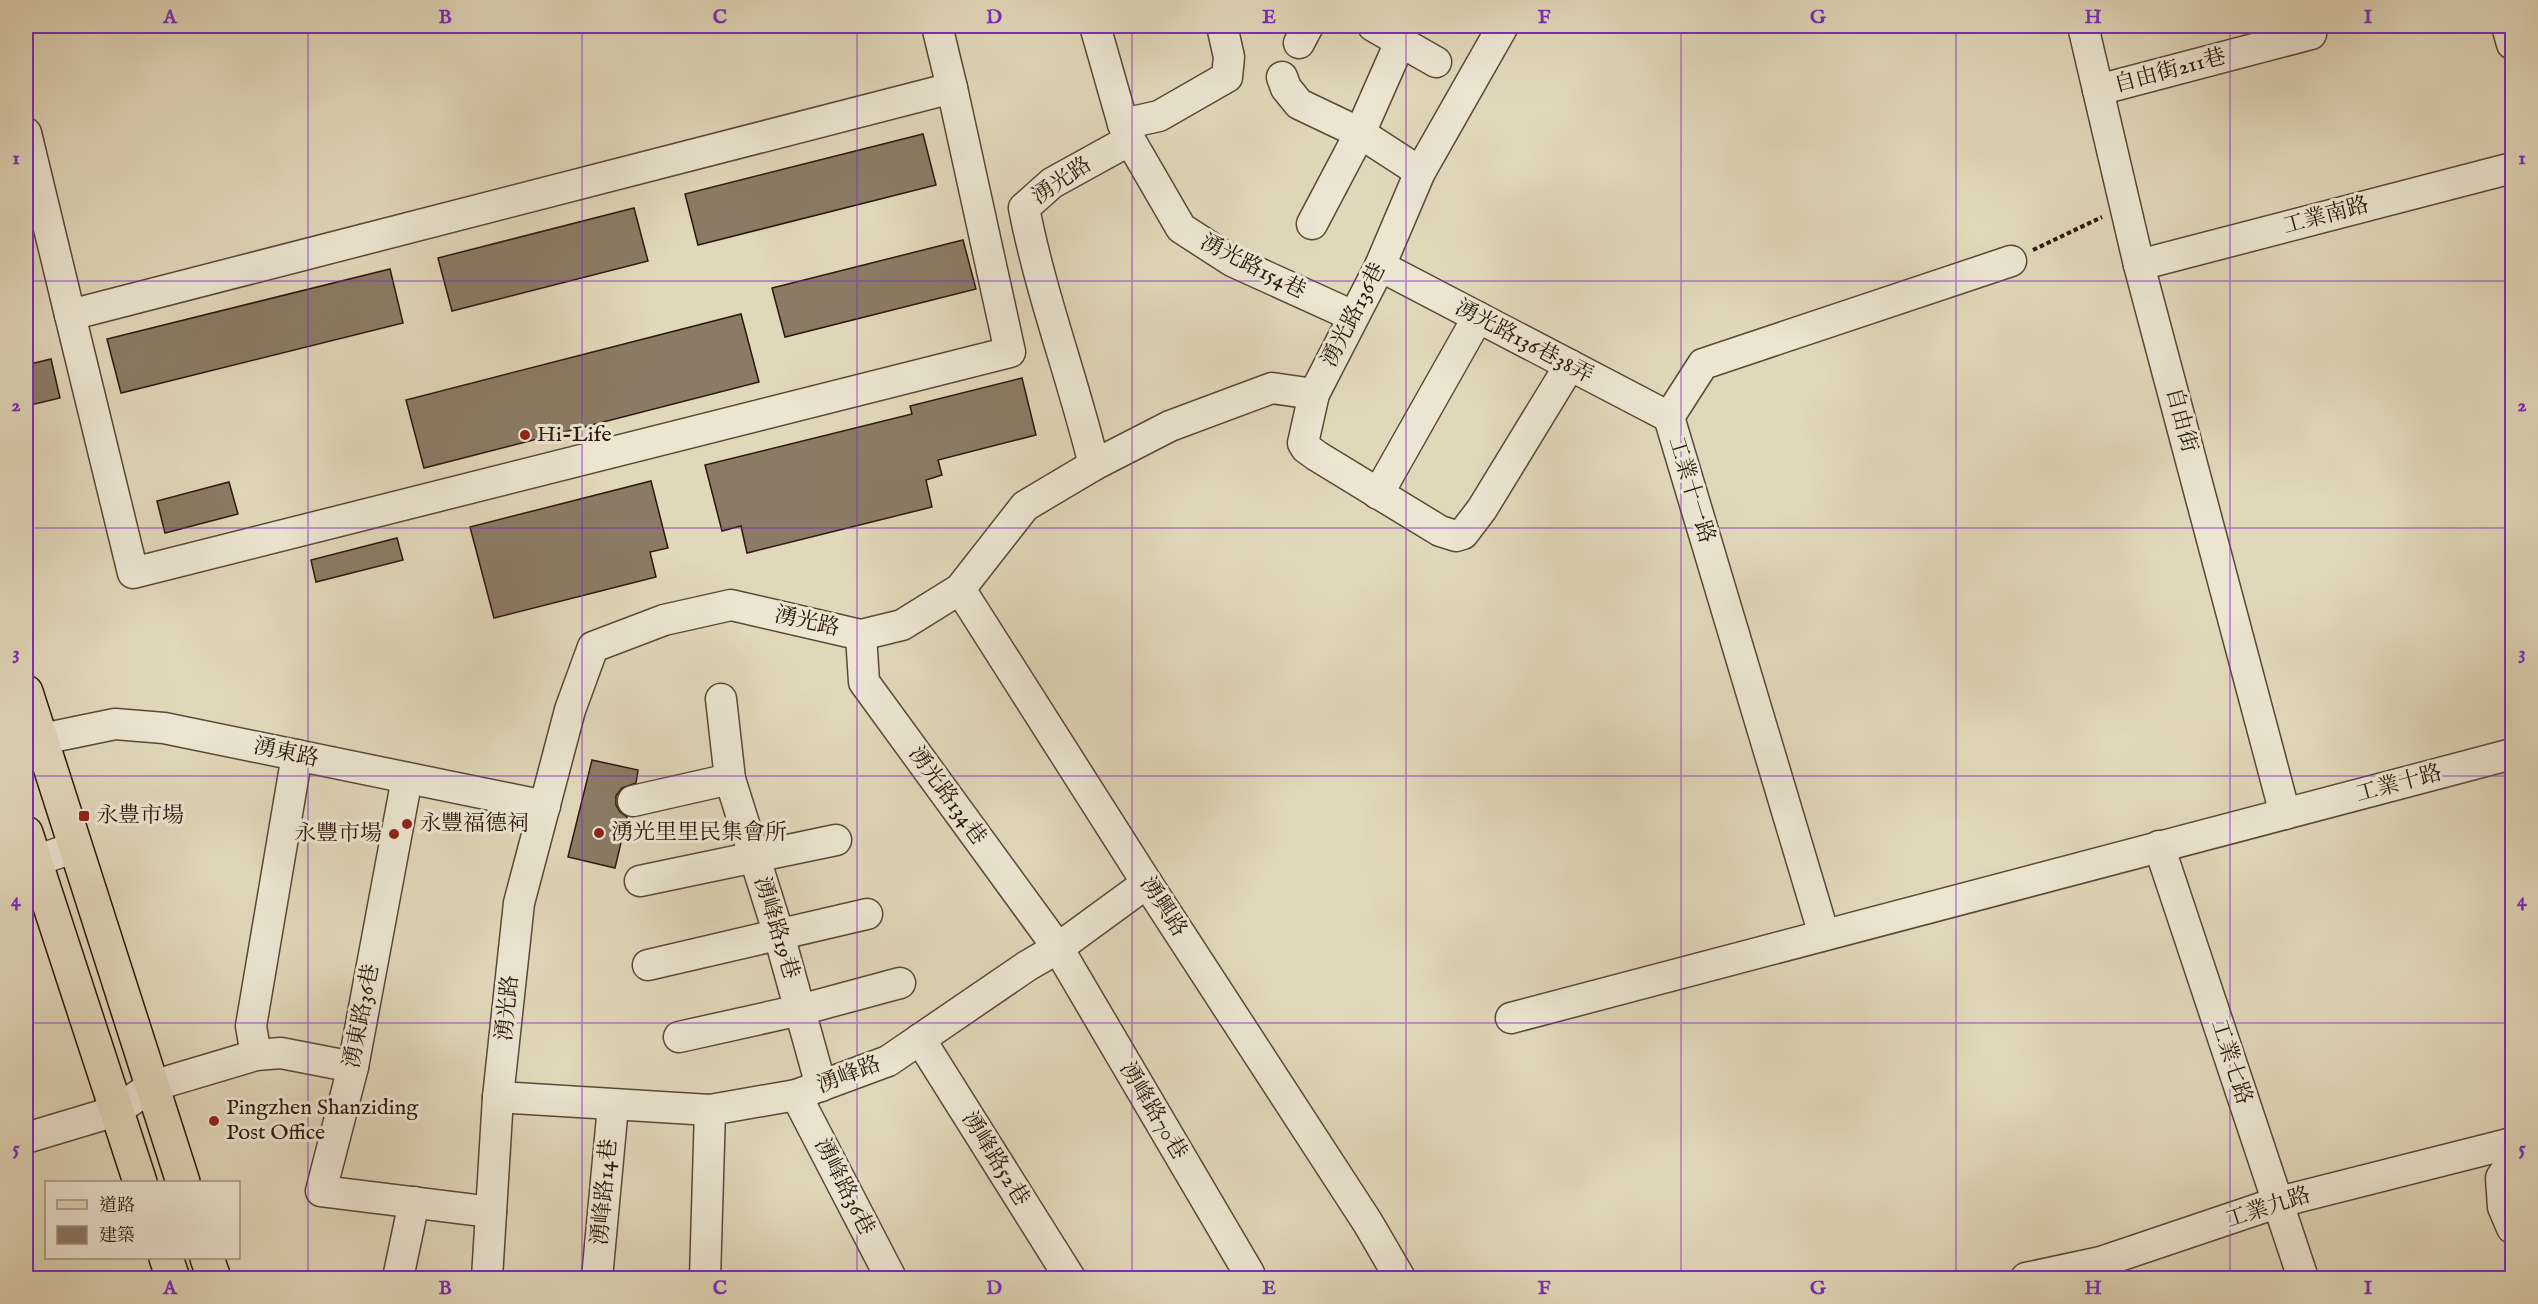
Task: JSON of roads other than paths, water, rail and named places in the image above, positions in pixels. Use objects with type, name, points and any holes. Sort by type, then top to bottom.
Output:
[{"type":"main road","points":[[26,692],[34,739],[76,848],[183,1181]]},
{"type":"main road","points":[[29,853],[140,1181]]},
{"type":"main road","points":[[167,1259],[173,1278]]},
{"type":"main road","points":[[208,1259],[214,1278]]},
{"type":"street","points":[[26,133],[133,573],[1010,352],[937,26]]},
{"type":"street","points":[[1095,26],[1127,132],[1160,116],[1227,77],[1229,57],[1222,26]]},
{"type":"street","points":[[1373,26],[1436,62]]},
{"type":"street","name":"湧光路136巷","points":[[1094,465],[1170,426],[1272,388],[1314,394],[1380,267],[1420,172],[1503,26]]},
{"type":"street","name":"自由街","points":[[2083,26],[2139,265],[2285,814]]},
{"type":"street","points":[[2507,26],[2512,44]]},
{"type":"street","name":"自由街211巷","points":[[2098,90],[2311,34]]},
{"type":"street","points":[[1312,224],[1360,133],[1401,40]]},
{"type":"street","points":[[1282,77],[1286,88],[1299,104],[1360,133],[1420,172]]},
{"type":"street","points":[[70,315],[952,88]]},
{"type":"street","name":"湧光路154巷","points":[[1127,132],[1181,228],[1232,261],[1353,316]]},
{"type":"street","name":"湧光路","points":[[487,1278],[498,1097],[519,903],[570,710],[593,647],[663,620],[731,605],[861,635],[902,625],[960,589],[1025,506],[1094,465],[1031,245],[1024,208],[1052,183],[1127,132]]},
{"type":"street","name":"工業南路","points":[[2139,265],[2512,168]]},
{"type":"street","name":"工業十一路","points":[[1824,935],[1669,417],[1703,364],[2011,261]]},
{"type":"street","name":"湧光路136巷38弄","points":[[1380,267],[1669,417]]},
{"type":"street","points":[[1378,494],[1478,317]]},
{"type":"street","points":[[1314,394],[1303,442],[1306,448],[1440,531],[1456,536],[1463,534],[1482,509],[1570,365]]},
{"type":"street","name":"湧興路","points":[[960,589],[1147,883],[1368,1223],[1400,1278]]},
{"type":"street","name":"湧光路134巷","points":[[861,635],[864,682],[1058,948]]},
{"type":"street","name":"湧峰路19巷","points":[[721,699],[730,779],[800,1010],[808,1090]]},
{"type":"street","name":"湧東路","points":[[34,739],[115,724],[164,728],[545,806]]},
{"type":"street","name":"工業十路","points":[[1511,1018],[2512,754]]},
{"type":"street","points":[[256,1055],[251,1026],[297,755]]},
{"type":"street","name":"湧東路36巷","points":[[407,778],[353,1067],[321,1191],[491,1212]]},
{"type":"street","points":[[633,801],[730,779]]},
{"type":"street","points":[[640,881],[836,840]]},
{"type":"street","name":"工業七路","points":[[2159,846],[2303,1278]]},
{"type":"street","points":[[29,853],[76,848]]},
{"type":"street","name":"湧峰路","points":[[498,1097],[564,1100],[613,1106],[710,1110],[808,1090],[888,1061],[1027,966],[1058,948],[1147,883]]},
{"type":"street","points":[[648,965],[867,914]]},
{"type":"street","name":"湧峰路70巷","points":[[1058,948],[1249,1273]]},
{"type":"street","points":[[679,1037],[800,1010],[900,983]]},
{"type":"street","name":"湧峰路52巷","points":[[920,1039],[1070,1278]]},
{"type":"street","points":[[26,1138],[116,1112],[152,1086],[256,1055],[281,1053],[353,1067]]},
{"type":"street","name":"湧峰路36巷","points":[[808,1090],[891,1278]]},
{"type":"street","name":"湧峰路14巷","points":[[597,1278],[613,1106]]},
{"type":"street","points":[[705,1278],[710,1110]]},
{"type":"street","name":"工業九路","points":[[2026,1278],[2101,1262],[2279,1202],[2512,1143]]},
{"type":"street","points":[[2512,1161],[2502,1178],[2503,1207],[2512,1228]]},
{"type":"street","points":[[398,1278],[414,1202]]},
{"type":"place","name":"Hi-Life","points":[[525,435]]},
{"type":"place","name":"永豊市場","points":[[84,816]]},
{"type":"place","name":"永豐福德祠","points":[[407,824]]},
{"type":"place","name":"湧光里里民集會所","points":[[599,833]]},
{"type":"place","name":"永豐市場","points":[[394,834]]},
{"type":"place","name":"Pingzhen Shanziding Post Office","points":[[214,1121]]}]
